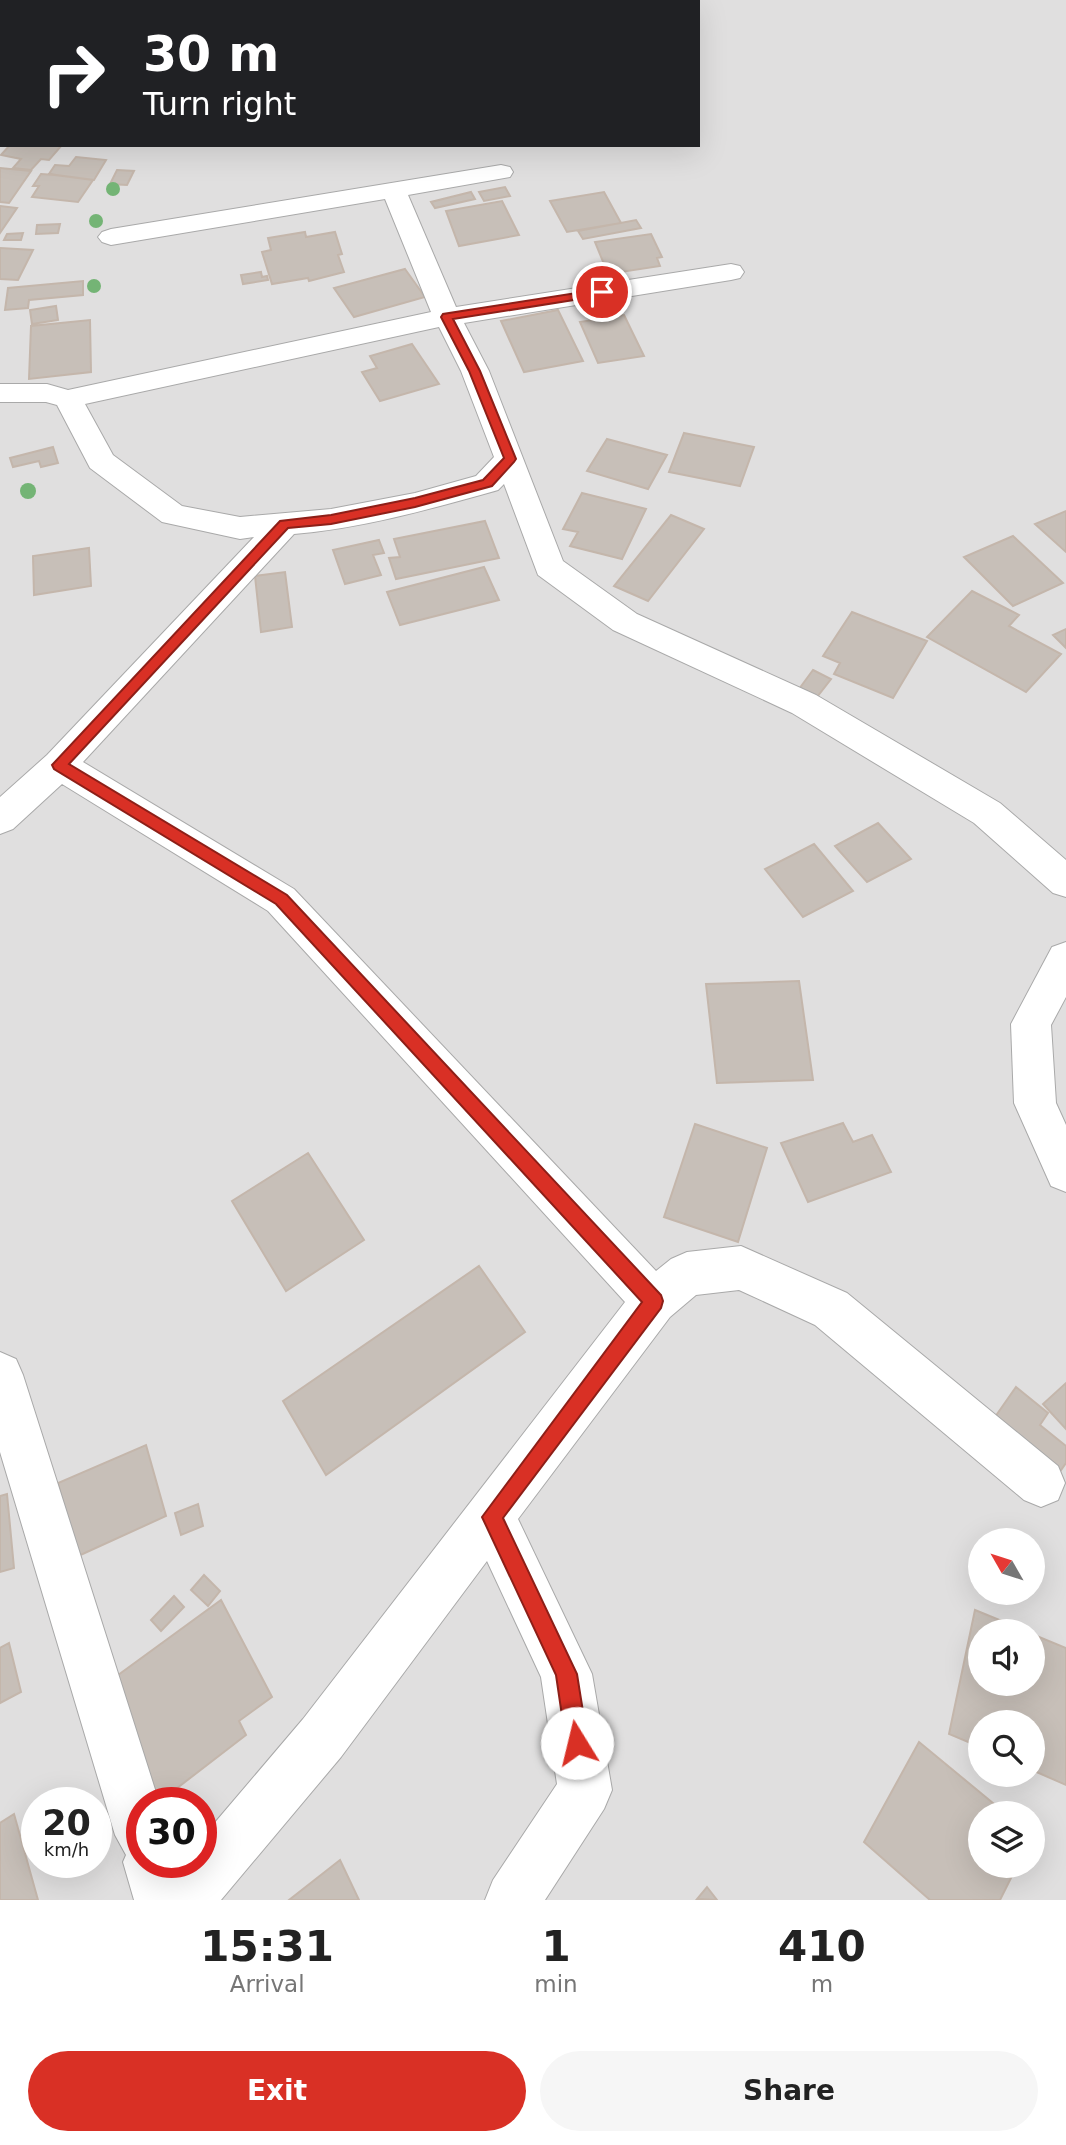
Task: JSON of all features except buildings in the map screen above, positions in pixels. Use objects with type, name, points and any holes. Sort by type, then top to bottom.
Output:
[{"type":"street","points":[[111,237],[501,172]]},
{"type":"street","points":[[394,191],[447,317],[475,371],[549,567],[625,622],[804,704],[986,813],[1066,882]]},
{"type":"street","points":[[0,393],[47,393],[68,399],[447,317],[731,272]]},
{"type":"street","points":[[68,399],[101,461],[173,515],[240,528],[331,520],[415,503],[487,483],[510,459]]},
{"type":"street","points":[[0,819],[60,765],[285,524]]},
{"type":"street","points":[[60,765],[281,900],[654,1301]]},
{"type":"street","points":[[1066,959],[1031,1024],[1035,1103],[1066,1172]]},
{"type":"street","points":[[184,1900],[322,1738],[654,1301],[687,1275],[741,1268],[831,1309],[1041,1483]]},
{"type":"street","points":[[0,1375],[127,1787]]},
{"type":"street","points":[[492,1517],[566,1674],[584,1790],[513,1900]]},
{"type":"street","points":[[155,1878],[162,1900]]},
{"type":"shaded area","points":[[700,0],[1066,0],[1066,1900],[0,1900],[0,147],[700,147]]},
{"type":"route","points":[[577,1743],[566,1674],[492,1517],[654,1301],[281,900],[60,765],[285,524],[331,520],[415,503],[487,483],[510,459],[475,371],[447,317],[602,292]]}]
